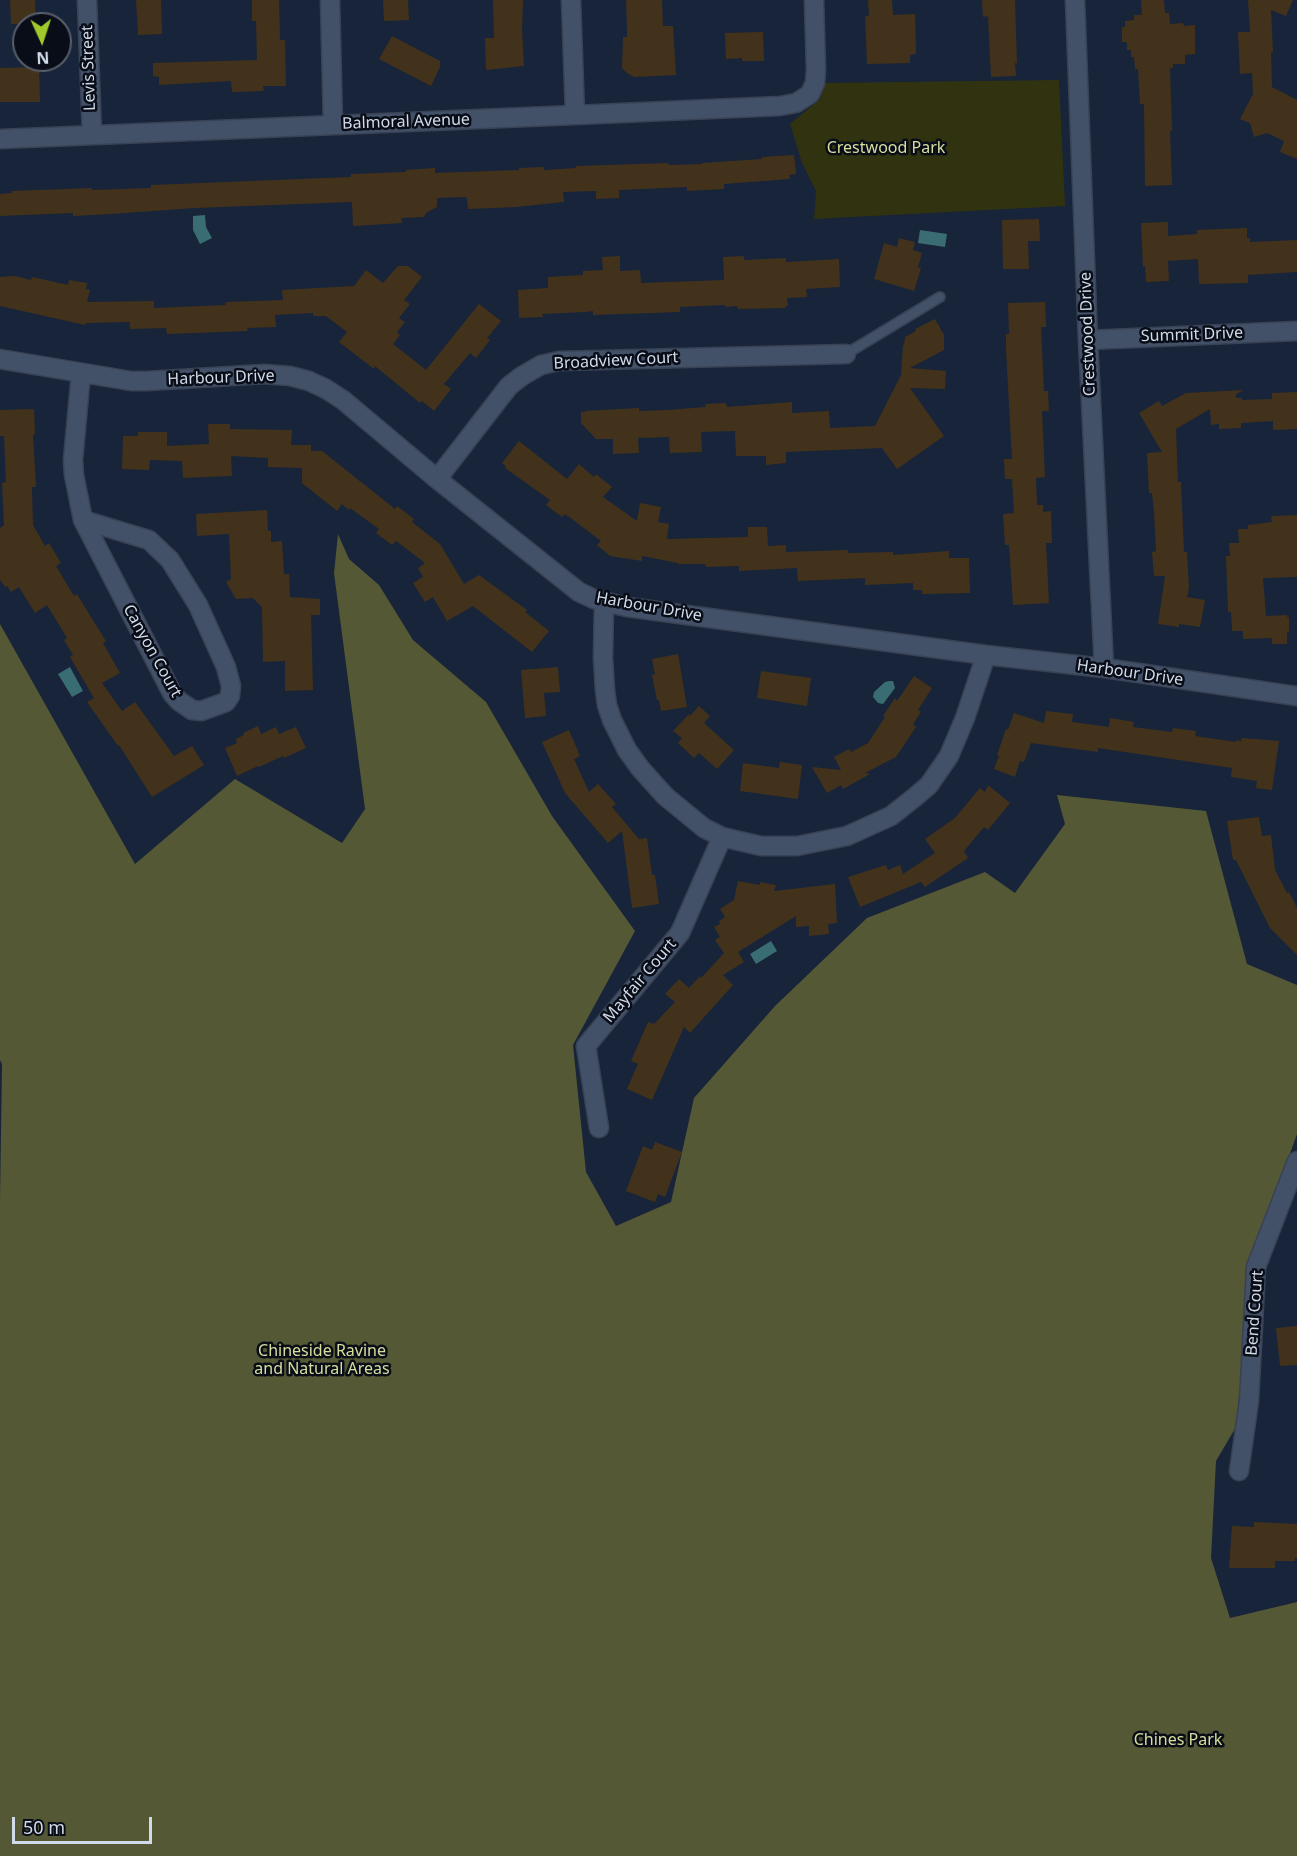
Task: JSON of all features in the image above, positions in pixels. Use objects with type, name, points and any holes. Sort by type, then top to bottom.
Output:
[{"type":"street","name":"Levis Street","points":[[87,0],[92,135]]},
{"type":"street","points":[[330,0],[333,124]]},
{"type":"street","points":[[571,0],[575,115]]},
{"type":"street","name":"Balmoral Avenue","points":[[0,139],[780,106],[796,103],[810,94],[815,83],[814,0]]},
{"type":"street","name":"Crestwood Drive","points":[[1075,0],[1104,668]]},
{"type":"street","name":"Summit Drive","points":[[1088,340],[1297,331]]},
{"type":"street","name":"Broadview Court","points":[[436,479],[509,386],[541,365],[559,361],[846,354]]},
{"type":"street","name":"Harbour Drive","points":[[0,359],[117,379],[147,381],[264,375],[290,376],[309,381],[343,400],[436,479],[579,592],[594,600],[627,607],[986,655],[1104,668],[1297,696]]},
{"type":"street","name":"Canyon Court","points":[[81,373],[72,460],[83,520],[172,693],[192,710],[201,711],[226,702],[230,696],[231,686],[226,667],[198,605],[170,560],[149,540],[83,520]]},
{"type":"street","points":[[604,602],[604,690],[607,705],[627,750],[665,796],[704,828],[722,837],[761,846],[797,846],[847,836],[897,812],[929,785],[948,756],[986,655]]},
{"type":"street","name":"Mayfair Court","points":[[599,1128],[586,1046],[680,933],[722,837]]},
{"type":"street","name":"Bend Court","points":[[1239,1471],[1249,1401],[1256,1268],[1297,1161]]},
{"type":"lane","points":[[846,354],[940,297]]},
{"type":"green space","name":"Crestwood Park","points":[[1059,80],[1065,206],[814,219],[816,191],[802,163],[790,124],[820,99],[822,83]]},
{"type":"green space","name":"Chineside Ravine and Natural Areas","points":[[338,534],[349,559],[379,585],[413,640],[486,702],[552,816],[635,931],[573,1045],[586,1172],[616,1226],[671,1202],[694,1098],[775,1006],[867,918],[985,872],[1015,893],[1065,824],[1057,795],[1206,811],[1247,964],[1297,985],[1297,1134],[1253,1257],[1236,1427],[1216,1461],[1211,1558],[1230,1618],[1297,1602],[1297,1856],[0,1856],[2,1064],[0,1060],[0,624],[135,864],[235,779],[342,843],[365,809],[334,573]]},
{"type":"shaded area","points":[[205,215],[206,227],[212,238],[200,244],[193,230],[193,216]]},
{"type":"shaded area","points":[[920,230],[947,234],[945,247],[918,243]]},
{"type":"shaded area","points":[[70,667],[83,691],[72,697],[58,674]]},
{"type":"shaded area","points":[[889,681],[893,681],[895,688],[883,704],[878,703],[873,697],[874,692]]},
{"type":"shaded area","points":[[771,941],[777,951],[756,964],[750,954]]},
{"type":"building","points":[[10,0],[35,0],[36,12],[12,12],[11,24]]},
{"type":"building","points":[[136,0],[161,0],[162,34],[138,35]]},
{"type":"building","points":[[252,0],[279,0],[280,40],[285,40],[286,86],[263,86],[264,91],[232,92],[231,81],[159,85],[159,77],[153,76],[153,63],[257,60],[256,21],[252,21]]},
{"type":"building","points":[[383,0],[408,0],[409,20],[384,21]]},
{"type":"building","points":[[493,0],[523,0],[524,66],[486,70],[485,38],[494,38]]},
{"type":"building","points":[[626,0],[662,0],[663,26],[673,26],[676,75],[634,77],[622,68],[623,37],[627,37]]},
{"type":"building","points":[[868,0],[892,0],[893,15],[915,14],[916,54],[910,55],[910,63],[867,64],[865,16],[869,16]]},
{"type":"building","points":[[982,0],[1015,0],[1016,76],[991,77],[988,16],[983,17]]},
{"type":"building","points":[[1141,0],[1164,0],[1165,13],[1169,13],[1170,24],[1195,25],[1195,54],[1185,55],[1185,64],[1173,64],[1173,68],[1170,68],[1172,185],[1145,186],[1144,104],[1140,104],[1138,69],[1135,69],[1134,57],[1131,57],[1131,50],[1127,50],[1127,42],[1122,42],[1122,27],[1125,27],[1125,21],[1134,20],[1134,15],[1142,15]]},
{"type":"building","points":[[1248,0],[1293,0],[1286,16],[1271,10],[1273,52],[1271,52],[1272,87],[1297,100],[1297,159],[1280,152],[1284,141],[1267,133],[1254,137],[1250,123],[1240,119],[1253,94],[1252,73],[1240,74],[1238,32],[1250,32]]},
{"type":"building","points":[[763,32],[764,61],[742,61],[742,58],[726,59],[725,33]]},
{"type":"building","points":[[392,36],[440,61],[440,67],[431,86],[379,59]]},
{"type":"building","points":[[0,68],[12,68],[12,72],[39,72],[40,102],[0,102]]},
{"type":"building","points":[[794,155],[796,174],[789,175],[790,179],[724,184],[724,189],[687,191],[687,187],[619,190],[619,198],[596,199],[596,191],[563,192],[564,202],[516,207],[468,209],[465,197],[437,198],[437,207],[426,213],[424,217],[401,218],[402,223],[353,226],[352,202],[195,208],[73,216],[73,213],[0,216],[0,194],[12,193],[12,191],[151,188],[151,185],[351,177],[351,174],[406,172],[406,170],[435,168],[435,173],[544,167],[544,170],[576,168],[576,166],[702,164]]},
{"type":"building","points":[[1039,219],[1040,241],[1028,241],[1029,269],[1003,269],[1002,220]]},
{"type":"building","points":[[1168,222],[1168,236],[1197,234],[1197,230],[1247,228],[1247,238],[1250,238],[1250,242],[1297,240],[1297,272],[1248,275],[1248,283],[1199,284],[1198,259],[1168,261],[1169,281],[1146,282],[1141,223]]},
{"type":"building","points":[[899,238],[915,242],[913,250],[922,253],[918,267],[921,268],[914,291],[874,279],[884,243],[897,247]]},
{"type":"building","points":[[620,256],[620,271],[640,270],[641,283],[724,280],[723,257],[744,256],[744,260],[786,258],[786,262],[839,259],[840,287],[806,289],[807,297],[787,298],[786,308],[738,309],[737,306],[725,307],[725,305],[680,307],[680,312],[593,315],[593,311],[542,314],[543,317],[519,318],[518,290],[548,288],[548,277],[583,275],[583,271],[603,270],[602,257]]},
{"type":"building","points":[[398,266],[408,266],[422,277],[404,300],[410,304],[399,318],[405,322],[397,332],[400,335],[393,344],[426,370],[479,304],[501,321],[487,338],[490,340],[476,358],[470,353],[444,384],[451,389],[434,411],[339,342],[347,332],[326,316],[313,316],[313,313],[275,315],[276,327],[247,328],[248,331],[167,334],[166,328],[130,329],[130,322],[85,323],[85,325],[0,306],[0,277],[15,276],[31,280],[32,277],[68,285],[69,280],[87,283],[86,289],[90,290],[87,302],[154,301],[154,308],[283,300],[282,290],[354,286],[366,270],[383,283]]},
{"type":"building","points":[[1045,302],[1046,327],[1041,327],[1044,391],[1048,391],[1049,411],[1042,411],[1045,477],[1036,478],[1037,505],[1043,505],[1043,512],[1051,511],[1052,543],[1046,543],[1049,603],[1013,605],[1009,545],[1005,545],[1003,514],[1014,513],[1012,479],[1005,479],[1004,459],[1012,459],[1006,350],[1006,334],[1009,334],[1008,303]]},
{"type":"building","points":[[935,319],[944,335],[944,350],[910,368],[946,371],[945,389],[910,388],[944,436],[897,469],[882,448],[786,452],[786,463],[766,465],[766,456],[736,456],[735,431],[701,432],[702,452],[670,453],[669,437],[638,438],[639,453],[613,454],[613,439],[596,439],[581,423],[581,412],[585,411],[639,408],[639,411],[667,410],[706,407],[705,404],[726,403],[727,407],[792,402],[792,413],[829,411],[830,428],[875,426],[901,375],[905,337]]},
{"type":"building","points":[[1244,390],[1236,394],[1236,398],[1242,398],[1242,400],[1272,399],[1272,393],[1297,392],[1297,429],[1273,430],[1273,421],[1241,423],[1241,428],[1219,429],[1219,424],[1211,425],[1210,409],[1176,429],[1184,552],[1187,552],[1189,588],[1187,597],[1205,600],[1200,627],[1158,624],[1165,576],[1154,576],[1152,552],[1156,551],[1154,512],[1152,493],[1149,493],[1147,453],[1162,452],[1139,413],[1159,401],[1162,406],[1186,393]]},
{"type":"building","points":[[34,409],[36,487],[32,487],[33,525],[45,546],[49,543],[61,563],[56,566],[74,596],[77,594],[106,641],[103,643],[120,673],[102,683],[122,711],[135,702],[174,756],[192,746],[204,765],[152,797],[119,745],[87,702],[94,698],[70,657],[73,655],[64,640],[67,638],[47,605],[35,613],[19,587],[11,592],[0,580],[0,528],[4,525],[2,483],[6,482],[4,436],[0,436],[0,410]]},
{"type":"building","points":[[208,424],[230,424],[230,429],[292,430],[291,445],[311,445],[311,451],[322,451],[395,509],[397,506],[414,519],[412,522],[440,544],[464,584],[479,575],[527,610],[525,612],[549,631],[532,652],[473,606],[447,621],[433,597],[425,602],[413,583],[423,577],[418,568],[425,563],[396,541],[392,545],[376,533],[379,529],[350,508],[349,510],[342,504],[337,511],[302,483],[302,468],[268,467],[268,458],[231,456],[232,476],[183,478],[182,461],[150,460],[149,470],[122,469],[123,436],[138,436],[138,432],[167,432],[167,446],[209,444]]},
{"type":"building","points":[[519,441],[567,479],[579,464],[594,477],[596,474],[612,487],[603,497],[637,521],[640,503],[661,507],[658,522],[669,524],[667,539],[748,537],[748,527],[767,527],[768,546],[786,545],[786,552],[848,550],[848,553],[893,552],[893,555],[949,551],[949,558],[969,558],[970,593],[922,594],[922,590],[913,590],[913,583],[865,585],[865,578],[798,581],[797,568],[739,571],[739,566],[706,567],[705,564],[678,564],[642,556],[642,561],[610,556],[597,545],[601,541],[565,514],[562,517],[546,505],[550,500],[505,468],[506,466],[502,463]]},
{"type":"building","points":[[267,510],[271,542],[282,541],[284,574],[289,574],[290,597],[320,599],[320,615],[311,615],[313,690],[285,691],[285,661],[263,662],[262,607],[253,598],[236,599],[226,582],[231,579],[229,534],[197,536],[196,514]]},
{"type":"building","points":[[1297,515],[1297,577],[1263,578],[1266,616],[1287,615],[1289,617],[1287,644],[1272,644],[1272,638],[1243,639],[1243,631],[1232,631],[1231,612],[1228,612],[1226,556],[1230,556],[1229,543],[1239,543],[1238,529],[1248,529],[1248,525],[1272,522],[1271,516]]},
{"type":"building","points":[[678,654],[687,707],[661,711],[652,675],[655,674],[652,659]]},
{"type":"building","points":[[558,667],[560,692],[544,693],[546,716],[525,718],[521,670]]},
{"type":"building","points":[[761,671],[811,678],[807,706],[757,698]]},
{"type":"building","points":[[914,676],[932,688],[918,710],[921,712],[913,724],[916,727],[896,757],[865,773],[870,774],[843,789],[841,785],[827,793],[812,767],[841,770],[834,757],[849,749],[851,752],[868,743],[895,698],[897,701]]},
{"type":"building","points":[[699,706],[710,716],[704,723],[734,750],[717,769],[699,753],[694,758],[678,743],[682,738],[673,731]]},
{"type":"building","points":[[1046,711],[1073,714],[1072,722],[1109,727],[1110,718],[1134,722],[1133,727],[1172,732],[1173,728],[1196,731],[1195,736],[1236,742],[1236,740],[1241,741],[1242,738],[1279,741],[1272,790],[1256,788],[1257,781],[1231,777],[1232,768],[1098,748],[1098,752],[1031,743],[1024,762],[1020,761],[1015,777],[994,769],[1006,729],[1008,730],[1014,713],[1044,723]]},
{"type":"building","points":[[258,726],[261,734],[276,727],[279,734],[296,727],[306,748],[237,776],[225,748],[237,743],[236,739],[244,735],[243,733]]},
{"type":"building","points":[[569,730],[580,756],[574,759],[589,792],[598,784],[616,804],[612,807],[639,839],[647,838],[659,904],[632,908],[622,831],[608,843],[565,793],[542,742]]},
{"type":"building","points":[[780,762],[802,765],[798,799],[740,791],[743,763],[779,768]]},
{"type":"building","points":[[988,785],[1010,803],[988,830],[984,827],[964,851],[968,858],[925,887],[921,882],[860,907],[848,877],[886,865],[888,870],[900,865],[903,874],[935,853],[925,839],[955,818],[980,788],[985,792]]},
{"type":"building","points":[[1259,817],[1262,836],[1271,835],[1275,870],[1297,908],[1297,955],[1270,928],[1236,860],[1233,860],[1227,821]]},
{"type":"building","points":[[738,881],[776,885],[774,891],[835,884],[837,923],[828,924],[829,934],[809,936],[809,926],[796,927],[796,916],[738,952],[744,962],[723,975],[733,985],[690,1033],[684,1027],[652,1100],[627,1089],[638,1064],[631,1061],[648,1022],[654,1024],[675,1002],[665,994],[679,979],[689,988],[724,953],[715,940],[720,937],[714,927],[720,924],[719,921],[725,917],[720,909],[734,900]]},
{"type":"building","points":[[655,1142],[682,1152],[665,1197],[658,1194],[655,1202],[626,1191],[643,1146],[652,1150]]},
{"type":"building","points":[[1297,1326],[1297,1365],[1280,1366],[1276,1328]]},
{"type":"building","points":[[1254,1522],[1297,1524],[1297,1558],[1295,1561],[1275,1561],[1275,1568],[1229,1568],[1232,1526],[1254,1527]]},
{"type":"park label","name":"Chines Park","points":[[1178,1740]]}]
